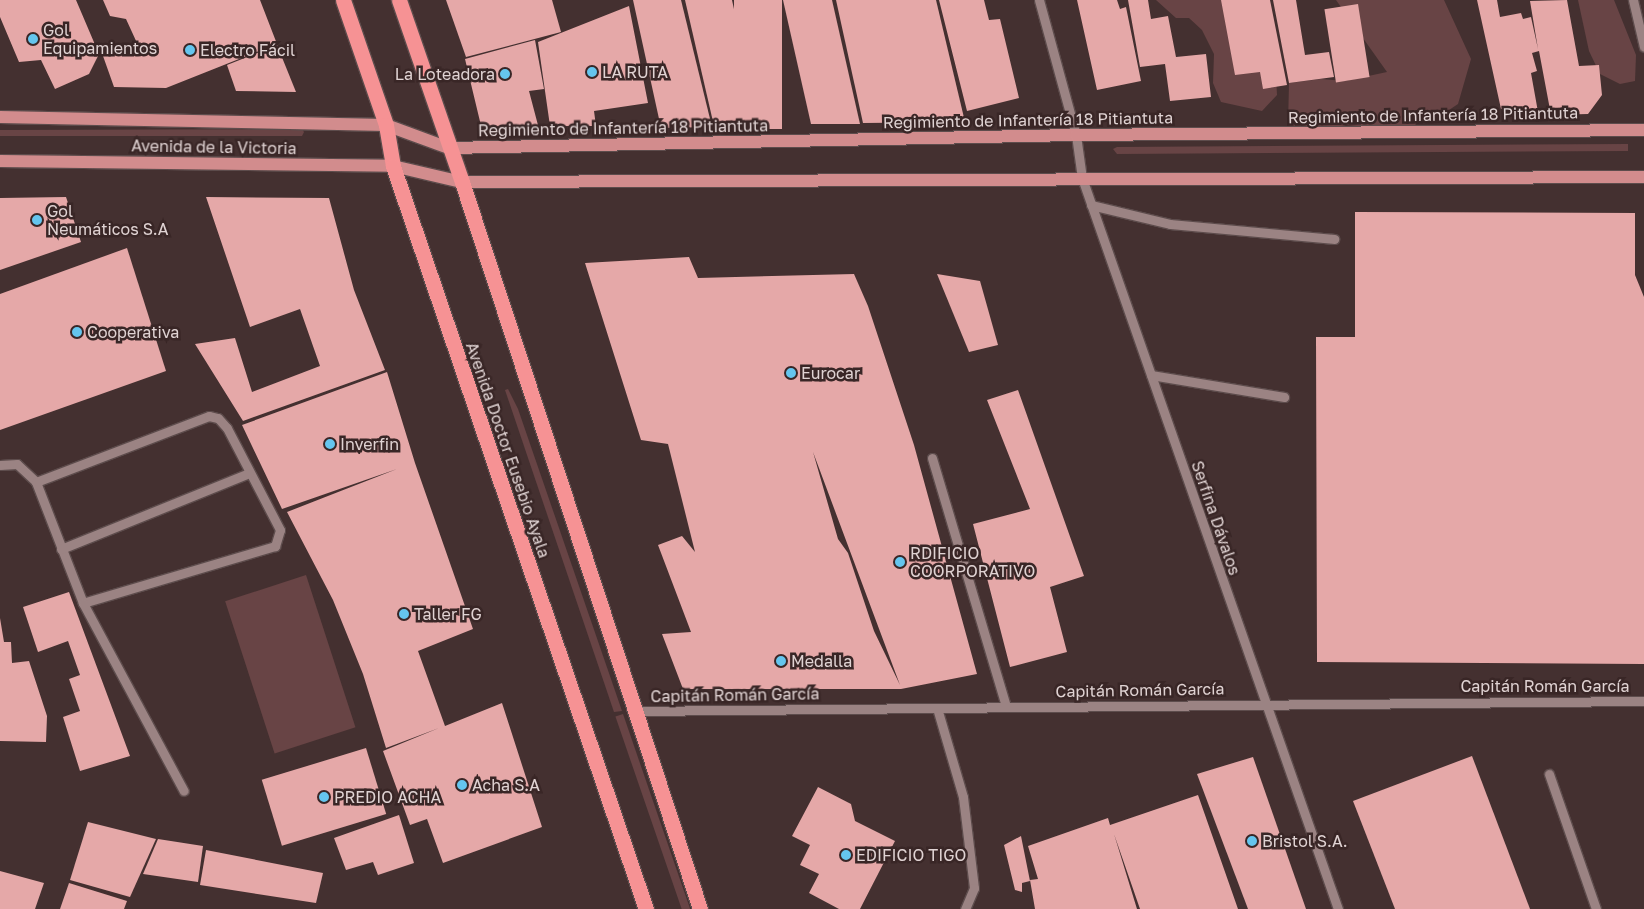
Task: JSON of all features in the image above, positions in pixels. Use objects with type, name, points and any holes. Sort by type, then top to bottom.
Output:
[{"type":"highway","name":"Avenida Doctor Eusebio Ayala","points":[[343,0],[386,125],[393,166],[646,909]]},
{"type":"highway","points":[[399,0],[462,182],[700,909]]},
{"type":"main road","name":"Avenida de la Victoria","points":[[0,117],[386,125],[415,136]]},
{"type":"main road","name":"Regimiento de Infantería 18 Pitiantuta","points":[[415,136],[449,148],[1076,135],[1644,130]]},
{"type":"main road","name":"Avenida de la Victoria","points":[[0,161],[393,166],[426,172],[462,182]]},
{"type":"main road","points":[[462,182],[1644,177]]},
{"type":"street","name":"Serfina Dávalos","points":[[1039,0],[1076,135],[1082,178],[1338,909]]},
{"type":"street","points":[[1633,0],[1644,47]]},
{"type":"street","points":[[1091,205],[1170,224],[1334,239]]},
{"type":"street","points":[[1151,375],[1284,397]]},
{"type":"street","points":[[36,482],[209,416],[218,418],[227,428],[280,530],[275,546],[83,603]]},
{"type":"street","points":[[932,458],[1006,706]]},
{"type":"street","points":[[0,464],[17,464],[36,482],[83,603],[184,791]]},
{"type":"street","points":[[61,549],[249,473]]},
{"type":"street","name":"Capitán Román García","points":[[636,712],[1265,703],[1644,701]]},
{"type":"street","points":[[937,708],[963,797],[974,888],[965,909]]},
{"type":"street","points":[[1549,774],[1596,909]]},
{"type":"shaded area","points":[[1156,0],[1221,0],[1276,76],[1277,95],[1262,111],[1221,102],[1213,83],[1214,54],[1202,30],[1189,18],[1176,18]]},
{"type":"shaded area","points":[[1336,0],[1444,0],[1471,59],[1458,104],[1443,114],[1422,113],[1412,131],[1346,125],[1309,134],[1288,125],[1289,83],[1321,79],[1345,81],[1387,72]]},
{"type":"shaded area","points":[[1578,0],[1614,0],[1636,55],[1635,81],[1620,84],[1600,74],[1589,51]]},
{"type":"shaded area","points":[[302,129],[304,132],[302,136],[0,136],[0,130]]},
{"type":"shaded area","points":[[1628,144],[1628,151],[1117,154],[1113,149],[1117,147]]},
{"type":"shaded area","points":[[508,389],[518,409],[622,711],[614,712],[505,390]]},
{"type":"shaded area","points":[[306,575],[355,727],[275,753],[225,601]]},
{"type":"shaded area","points":[[623,714],[690,909],[682,909],[615,717]]},
{"type":"building","points":[[0,0],[76,0],[99,54],[89,74],[55,89],[41,60],[19,62],[0,17]]},
{"type":"building","name":"Electro Fácil","points":[[103,0],[260,0],[277,44],[166,88],[114,87],[103,56],[137,43],[126,19],[110,16]]},
{"type":"building","points":[[446,0],[552,0],[561,32],[466,57]]},
{"type":"building","points":[[633,0],[681,0],[712,127],[661,128]]},
{"type":"building","points":[[685,0],[732,0],[759,125],[714,126]]},
{"type":"building","points":[[734,0],[782,0],[782,129],[734,129]]},
{"type":"building","points":[[783,0],[832,0],[860,124],[811,124]]},
{"type":"building","points":[[836,0],[936,0],[965,122],[863,123]]},
{"type":"building","points":[[939,0],[984,0],[989,20],[1000,19],[1019,98],[967,111]]},
{"type":"building","points":[[1077,0],[1117,0],[1120,9],[1126,7],[1141,81],[1097,90]]},
{"type":"building","points":[[1128,0],[1148,0],[1151,19],[1168,16],[1176,57],[1206,54],[1211,97],[1170,101],[1165,64],[1140,67]]},
{"type":"building","points":[[1221,0],[1270,0],[1287,85],[1263,89],[1260,72],[1235,75]]},
{"type":"building","points":[[1273,0],[1296,0],[1305,55],[1329,52],[1334,77],[1289,83]]},
{"type":"building","points":[[1477,0],[1497,0],[1500,17],[1521,13],[1523,19],[1531,17],[1538,49],[1530,1],[1567,0],[1579,66],[1599,65],[1602,95],[1588,114],[1551,115],[1539,51],[1532,53],[1537,71],[1531,73],[1538,112],[1501,109]]},
{"type":"building","points":[[1358,4],[1370,77],[1336,82],[1324,9]]},
{"type":"building","name":"LA RUTA","points":[[629,6],[648,103],[594,111],[596,126],[550,126],[538,42]]},
{"type":"building","name":"La Loteadora","points":[[535,40],[544,89],[529,91],[539,129],[483,134],[465,59]]},
{"type":"building","points":[[277,45],[296,92],[236,91],[227,65]]},
{"type":"building","name":"Gol Neumáticos S.A","points":[[66,197],[81,242],[0,270],[0,198]]},
{"type":"building","points":[[206,197],[329,198],[354,290],[385,370],[243,421],[195,344],[235,338],[252,392],[320,366],[300,309],[250,327]]},
{"type":"building","points":[[1355,212],[1635,213],[1635,275],[1644,297],[1644,664],[1317,662],[1316,337],[1355,337]]},
{"type":"building","name":"Cooperativa","points":[[127,248],[166,371],[0,430],[0,294]]},
{"type":"building","points":[[689,257],[698,278],[854,274],[868,306],[914,445],[977,674],[901,689],[683,689],[662,634],[691,632],[658,545],[682,536],[695,552],[668,444],[641,440],[585,263]],"holes":[[[813,452],[900,685],[874,631],[848,553],[838,539]]]},
{"type":"building","points":[[937,274],[980,281],[998,345],[969,352]]},
{"type":"building","points":[[387,372],[415,463],[473,629],[418,651],[445,726],[502,703],[542,827],[443,863],[427,819],[410,825],[383,751],[439,728],[386,748],[363,674],[333,600],[287,512],[397,469],[282,509],[242,425]]},
{"type":"building","points":[[1018,390],[1084,576],[1050,587],[1067,652],[1010,667],[973,524],[1030,509],[987,400]]},
{"type":"building","points":[[69,592],[130,756],[80,771],[63,717],[80,711],[69,679],[80,675],[68,641],[38,652],[23,607]]},
{"type":"building","points":[[0,618],[4,642],[11,642],[12,663],[29,661],[47,716],[46,742],[0,741]]},
{"type":"building","name":"PREDIO ACHA","points":[[366,748],[386,814],[282,846],[262,780]]},
{"type":"building","points":[[1472,756],[1530,909],[1395,909],[1353,801]]},
{"type":"building","name":"Bristol S.A.","points":[[1253,757],[1306,909],[1248,909],[1197,774]]},
{"type":"building","name":"EDIFICIO TIGO","points":[[818,787],[851,804],[855,821],[895,841],[860,909],[839,909],[809,893],[819,874],[800,865],[810,845],[792,836]]},
{"type":"building","points":[[1198,795],[1238,909],[1140,909],[1114,834],[1137,909],[1035,909],[1030,880],[1038,879],[1028,846],[1108,818],[1110,825]]},
{"type":"building","points":[[399,815],[414,863],[378,875],[373,862],[346,870],[334,838]]},
{"type":"building","points":[[88,822],[156,839],[130,897],[70,880]]},
{"type":"building","points":[[1021,836],[1030,881],[1022,883],[1022,892],[1015,890],[1004,845]]},
{"type":"building","points":[[158,839],[203,846],[198,882],[143,874]]},
{"type":"building","points":[[206,850],[323,873],[316,903],[200,885]]},
{"type":"building","points":[[0,871],[44,883],[35,909],[0,909]]},
{"type":"building","points":[[69,883],[127,901],[124,909],[60,909]]},
{"type":"place","name":"Gol Equipamientos","points":[[33,39]]},
{"type":"place","name":"Electro Fácil","points":[[190,50]]},
{"type":"place","name":"LA RUTA","points":[[592,72]]},
{"type":"place","name":"La Loteadora","points":[[505,74]]},
{"type":"place","name":"Gol Neumáticos S.A","points":[[37,220]]},
{"type":"place","name":"Cooperativa","points":[[77,332]]},
{"type":"place","name":"Eurocar","points":[[791,373]]},
{"type":"place","name":"Inverfin","points":[[330,444]]},
{"type":"place","name":"RDIFICIO COORPORATIVO","points":[[900,562]]},
{"type":"place","name":"Taller FG","points":[[404,614]]},
{"type":"place","name":"Medalla","points":[[781,661]]},
{"type":"place","name":"Acha S.A","points":[[462,785]]},
{"type":"place","name":"PREDIO ACHA","points":[[324,797]]},
{"type":"place","name":"Bristol S.A.","points":[[1252,841]]},
{"type":"place","name":"EDIFICIO TIGO","points":[[846,855]]}]
